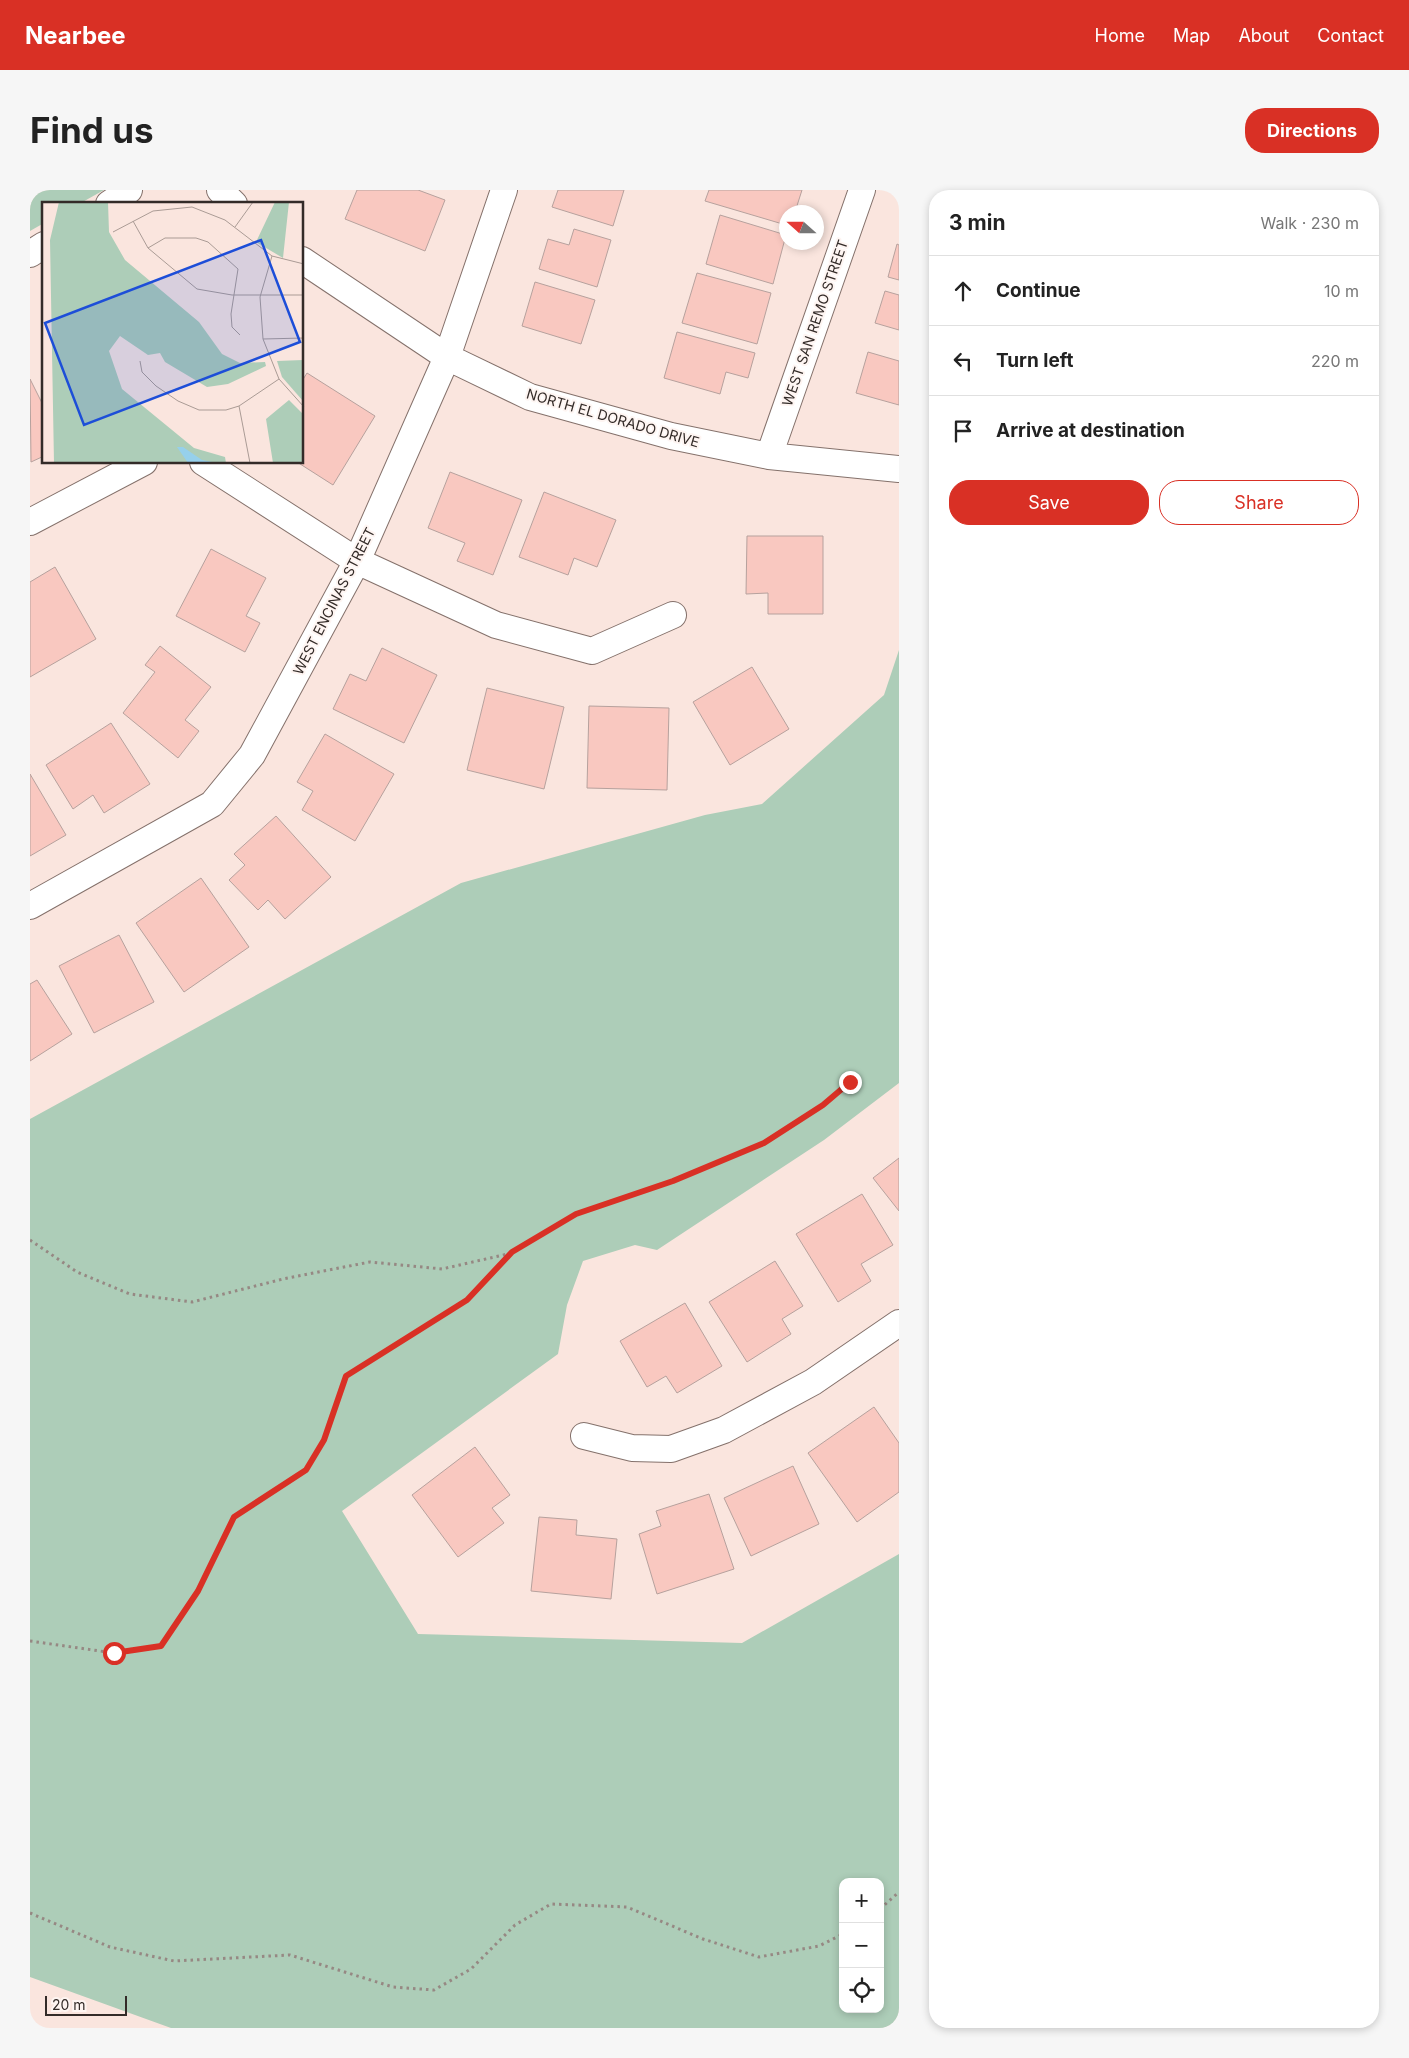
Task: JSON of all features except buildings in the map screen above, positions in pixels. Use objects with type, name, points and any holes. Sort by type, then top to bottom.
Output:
[{"type":"street","points":[[112,202],[129,190]]},
{"type":"street","points":[[220,190],[232,202]]},
{"type":"street","name":"WEST ENCINAS STREET","points":[[30,906],[212,804],[252,755],[357,562],[447,358],[504,190]]},
{"type":"street","name":"WEST SAN REMO STREET","points":[[769,456],[862,190]]},
{"type":"street","points":[[30,254],[42,247]]},
{"type":"street","name":"NORTH EL DORADO DRIVE","points":[[304,261],[447,358],[530,397],[671,436],[769,456],[899,469]]},
{"type":"street","points":[[30,522],[140,464]]},
{"type":"street","points":[[206,464],[357,562],[496,625],[592,651],[673,615]]},
{"type":"street","points":[[584,1436],[632,1448],[671,1449],[724,1430],[813,1382],[899,1323]]},
{"type":"path","points":[[30,1641],[114,1653],[161,1646],[198,1591],[234,1517],[306,1470],[324,1440],[346,1376],[467,1300],[512,1252],[576,1214],[673,1181],[764,1143],[823,1105],[850,1082]]},
{"type":"path","points":[[30,1240],[77,1272],[130,1294],[192,1302],[283,1278],[370,1262],[442,1269],[512,1252]]},
{"type":"path","points":[[884,1905],[899,1892]]},
{"type":"path","points":[[30,1913],[110,1947],[174,1961],[290,1955],[393,1987],[434,1990],[471,1969],[515,1925],[551,1904],[627,1907],[703,1939],[759,1957],[819,1946],[839,1936]]},
{"type":"green space","points":[[30,190],[104,190],[83,202],[42,202],[42,224],[30,231]]},
{"type":"green space","points":[[899,650],[899,1083],[824,1140],[657,1250],[635,1245],[583,1261],[567,1305],[558,1354],[342,1511],[418,1634],[742,1643],[899,1554],[899,2028],[171,2028],[30,1977],[30,1119],[461,883],[705,815],[762,804],[884,695]]},
{"type":"route","points":[[114,1653],[161,1646],[198,1591],[234,1517],[306,1470],[324,1440],[346,1376],[467,1300],[512,1252],[576,1214],[673,1181],[764,1143],[823,1105],[850,1082]]}]
